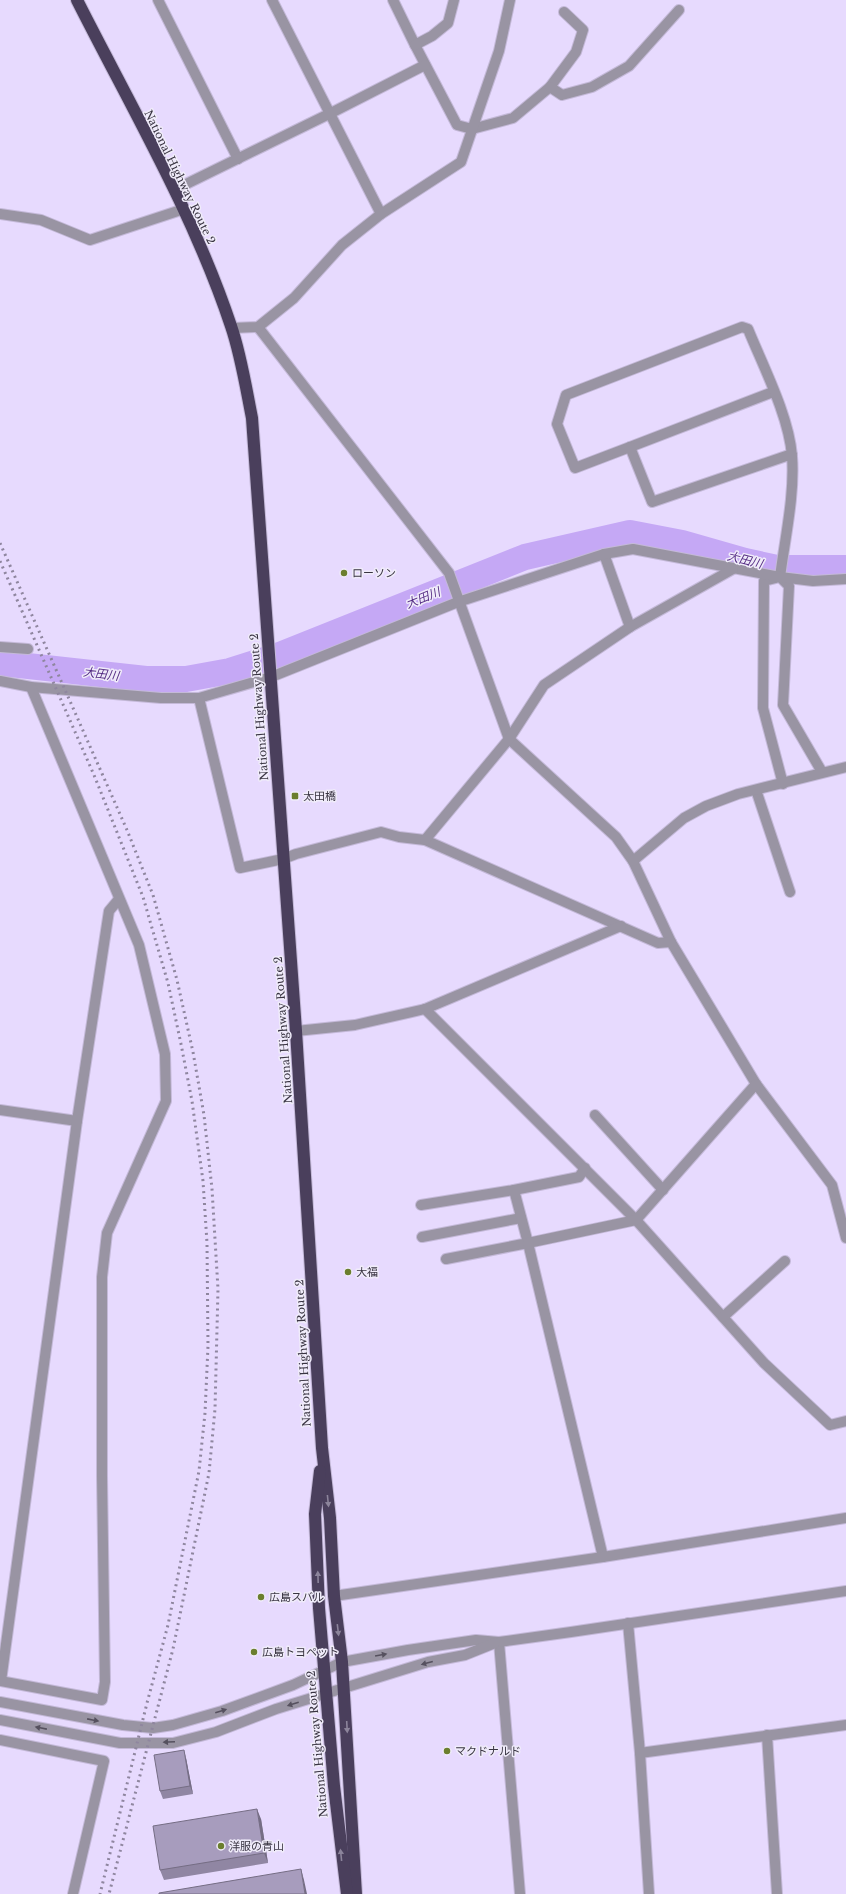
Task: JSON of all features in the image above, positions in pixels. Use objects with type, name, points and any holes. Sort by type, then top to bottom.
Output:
[{"type":"highway","name":"National Highway Route 2","points":[[77,0],[184,209],[211,272],[232,328],[252,418],[296,1031],[322,1448],[330,1518],[334,1596],[344,1688],[356,1894]]},
{"type":"highway","name":"National Highway Route 2","points":[[322,1448],[315,1514],[324,1671],[334,1786],[347,1894]]},
{"type":"street","points":[[158,0],[238,159]]},
{"type":"street","points":[[272,0],[331,113],[381,214]]},
{"type":"street","points":[[393,0],[457,125],[472,129],[513,118],[550,88],[576,52],[583,30],[564,12]]},
{"type":"street","points":[[415,44],[432,36],[448,23],[454,0]]},
{"type":"street","points":[[232,328],[258,327],[294,298],[342,245],[381,214],[461,162],[499,50],[510,0]]},
{"type":"street","points":[[550,88],[562,95],[592,87],[629,66],[679,10]]},
{"type":"street","points":[[174,190],[331,113],[425,64]]},
{"type":"street","points":[[0,214],[41,220],[90,240],[184,209]]},
{"type":"street","points":[[773,392],[575,468],[557,424],[566,395],[742,326],[748,329],[773,392],[782,416],[792,454],[793,475],[780,577]]},
{"type":"street","points":[[258,327],[449,573],[458,602],[510,739],[616,837],[633,861],[671,942],[756,1084],[832,1185],[846,1238]]},
{"type":"street","points":[[630,447],[652,502],[792,454]]},
{"type":"street","points":[[0,681],[31,687],[161,698],[199,698],[270,677],[458,602],[604,554],[633,548],[733,569],[780,577],[813,581],[846,579]]},
{"type":"street","points":[[604,554],[630,627]]},
{"type":"street","points":[[425,840],[510,739],[544,685],[630,627],[733,569]]},
{"type":"street","points":[[780,577],[789,586],[783,705],[822,772]]},
{"type":"street","points":[[780,577],[764,581],[764,708],[783,784]]},
{"type":"street","points":[[0,647],[28,649]]},
{"type":"street","points":[[31,687],[120,899],[139,945],[165,1054],[166,1101],[107,1233],[102,1277],[102,1468],[105,1682],[102,1700],[0,1681],[77,1121],[109,911],[120,899]]},
{"type":"street","points":[[199,698],[240,868],[283,859],[296,854],[381,832],[399,837],[425,840],[658,943],[671,942]]},
{"type":"street","points":[[633,861],[684,818],[706,806],[738,794],[783,784],[822,772],[846,767]]},
{"type":"street","points":[[756,790],[790,892]]},
{"type":"street","points":[[296,1031],[355,1025],[425,1008],[621,926]]},
{"type":"street","points":[[425,1008],[636,1220],[764,1363],[830,1425],[846,1421]]},
{"type":"street","points":[[446,1259],[528,1244],[636,1220],[756,1084]]},
{"type":"street","points":[[0,1110],[77,1121]]},
{"type":"street","points":[[595,1115],[663,1190]]},
{"type":"street","points":[[421,1205],[514,1190],[579,1177],[585,1168]]},
{"type":"street","points":[[514,1190],[603,1557]]},
{"type":"street","points":[[422,1237],[521,1218]]},
{"type":"street","points":[[723,1317],[785,1261]]},
{"type":"street","points":[[334,1596],[603,1557],[846,1518]]},
{"type":"street","points":[[0,1720],[120,1743],[174,1742],[216,1732],[276,1710],[344,1688],[428,1662],[465,1655],[499,1642],[846,1591]]},
{"type":"street","points":[[628,1623],[640,1753],[649,1894]]},
{"type":"street","points":[[0,1702],[123,1725],[153,1728],[173,1725],[222,1711],[293,1685],[342,1662],[476,1640],[499,1642]]},
{"type":"street","points":[[499,1642],[520,1894]]},
{"type":"street","points":[[640,1753],[846,1725]]},
{"type":"street","points":[[767,1735],[777,1894]]},
{"type":"street","points":[[0,1740],[104,1761],[73,1894]]},
{"type":"building","points":[[184,1750],[190,1786],[160,1791],[154,1755]]},
{"type":"building","points":[[257,1809],[264,1853],[160,1870],[153,1826]]},
{"type":"building","points":[[301,1869],[305,1894],[159,1894],[159,1893]]},
{"type":"waterway","name":"大田川","points":[[0,663],[146,679],[186,679],[230,671],[277,656],[525,557],[630,533],[682,543],[745,561],[777,568],[846,568]]},
{"type":"railway","points":[[0,543],[127,830],[153,895],[177,980],[193,1052],[204,1115],[212,1189],[218,1289],[215,1409],[209,1473],[173,1649],[109,1894]]},
{"type":"railway","points":[[0,561],[94,775],[143,897],[168,983],[181,1044],[192,1101],[203,1181],[207,1243],[208,1346],[205,1413],[199,1471],[168,1625],[147,1703],[100,1894]]},
{"type":"place","name":"ローソン","points":[[344,573]]},
{"type":"place","name":"太田橋","points":[[295,796]]},
{"type":"place","name":"大福","points":[[348,1272]]},
{"type":"place","name":"広島スバル","points":[[261,1597]]},
{"type":"place","name":"広島トヨペット","points":[[254,1652]]},
{"type":"place","name":"マクドナルド","points":[[447,1751]]},
{"type":"place","name":"洋服の青山","points":[[221,1846]]}]
